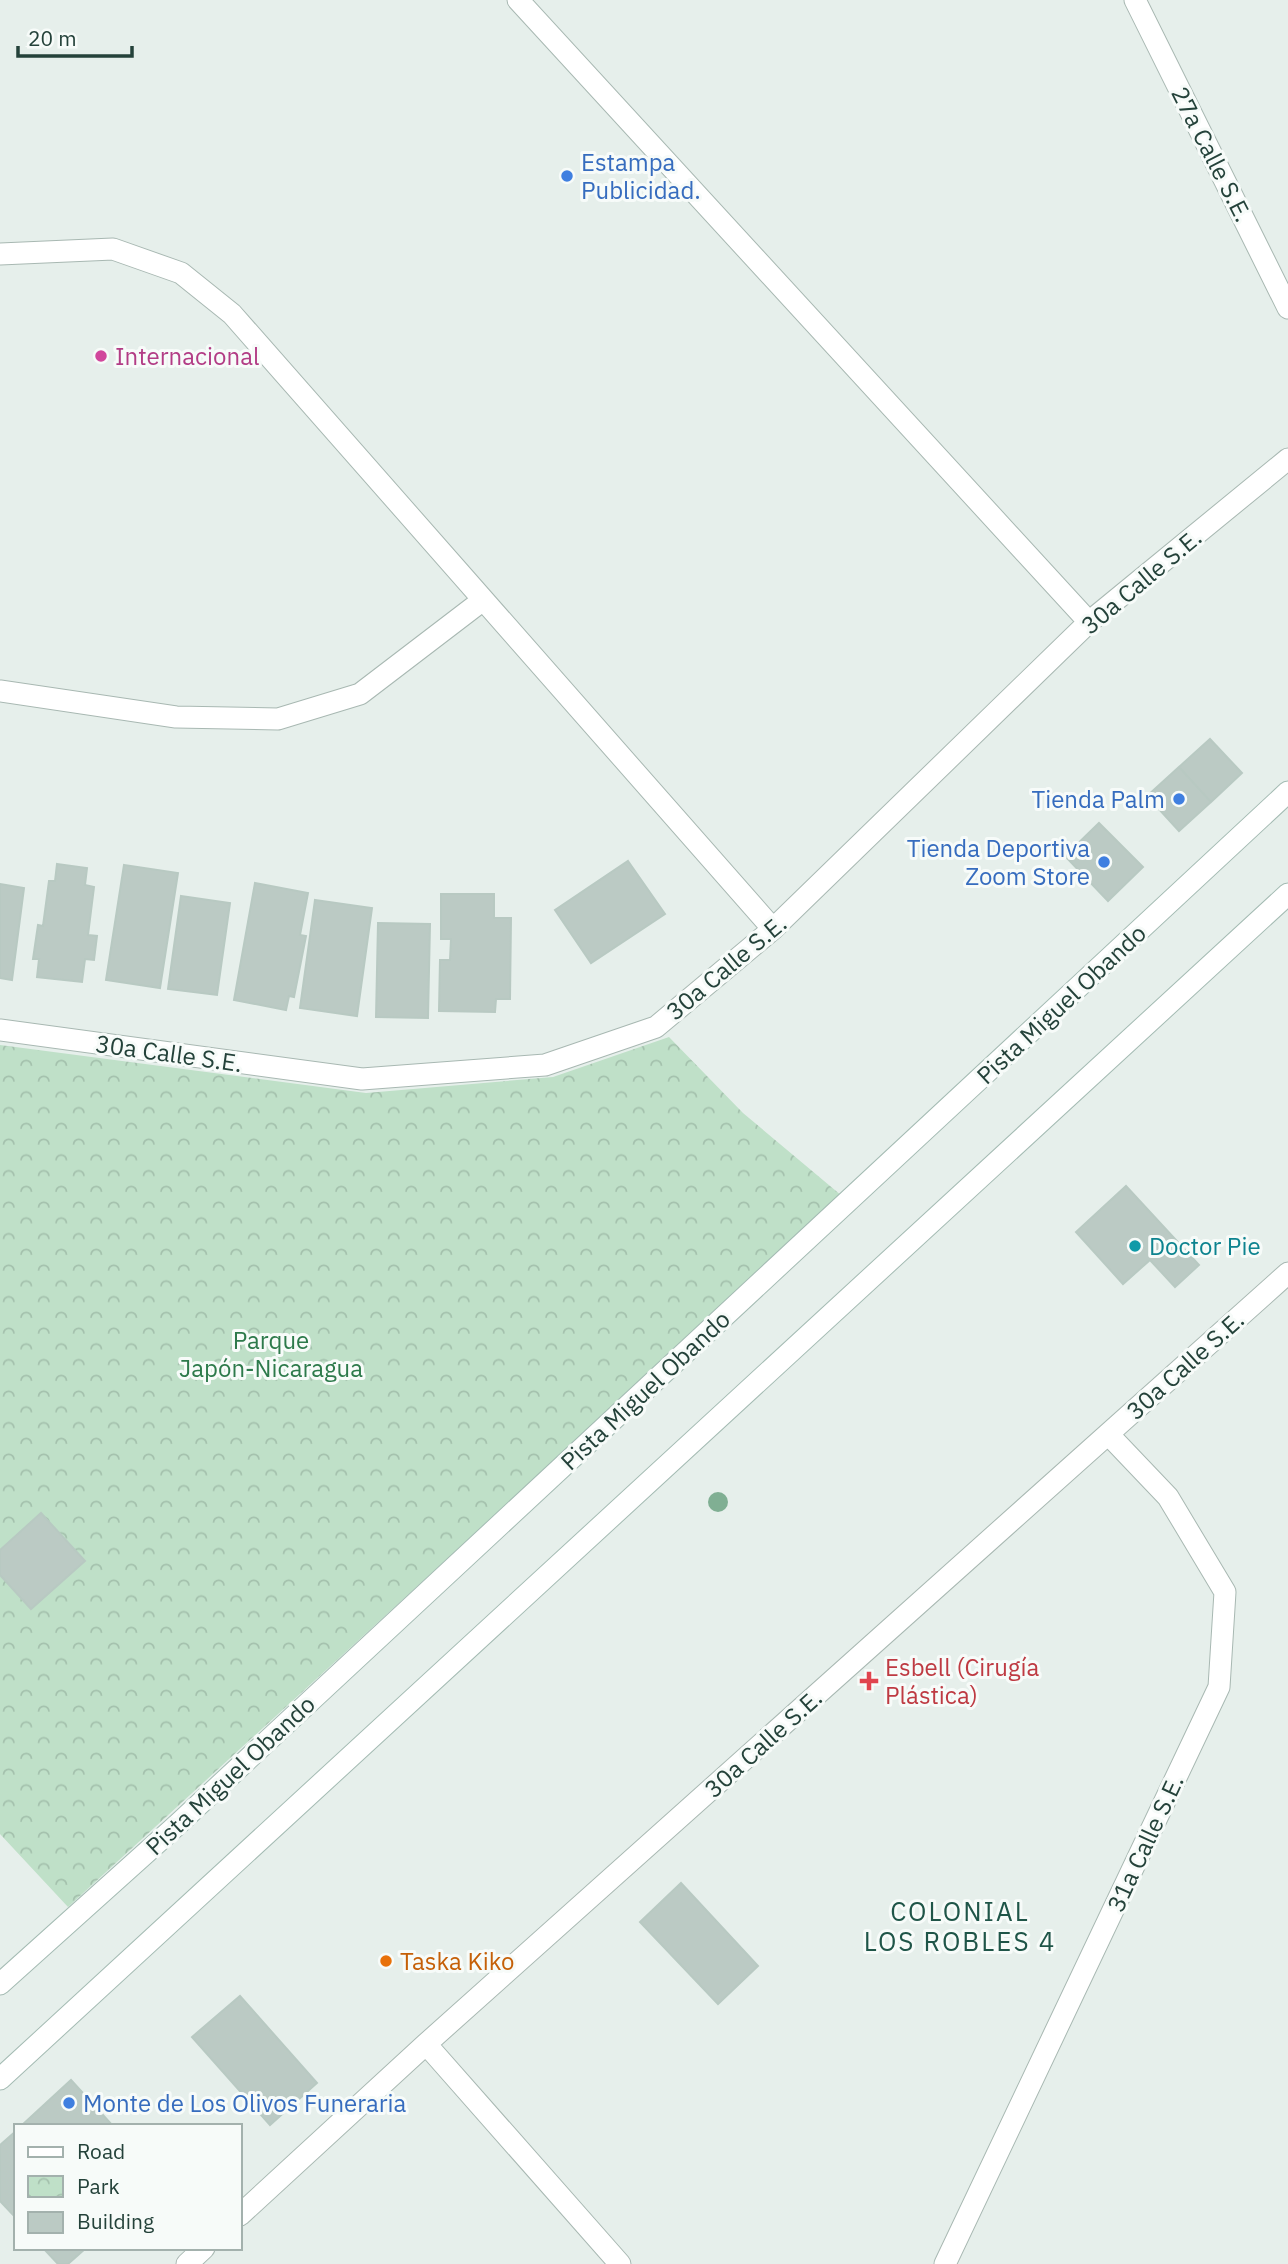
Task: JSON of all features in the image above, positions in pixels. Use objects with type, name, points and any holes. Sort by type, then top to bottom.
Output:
[{"type":"street","points":[[518,0],[1089,622]]},
{"type":"street","name":"27a Calle S.E.","points":[[1135,0],[1288,308]]},
{"type":"street","points":[[0,254],[113,249],[181,273],[232,314],[773,929]]},
{"type":"street","name":"30a Calle S.E.","points":[[0,1030],[362,1079],[545,1065],[656,1027],[773,929],[1089,622],[1288,459]]},
{"type":"street","points":[[0,691],[176,717],[278,719],[360,694],[483,600]]},
{"type":"street","name":"Pista Miguel Obando","points":[[0,1984],[177,1825],[1288,792]]},
{"type":"street","points":[[0,2079],[1288,894]]},
{"type":"street","name":"30a Calle S.E.","points":[[242,2213],[426,2044],[1288,1273]]},
{"type":"street","name":"31a Calle S.E.","points":[[945,2264],[1219,1687],[1225,1592],[1168,1497],[1108,1434]]},
{"type":"street","points":[[426,2044],[485,2115],[620,2264]]},
{"type":"street","points":[[187,2264],[202,2250]]},
{"type":"green space","name":"Parque Japón-Nicaragua","points":[[669,1037],[743,1113],[842,1196],[68,1907],[0,1834],[0,1045],[366,1093],[553,1077]]},
{"type":"building","points":[[1210,739],[1242,773],[1211,802],[1179,767]]},
{"type":"building","name":"Tienda Palm","points":[[1179,767],[1211,802],[1179,831],[1147,796]]},
{"type":"building","name":"Tienda Deportiva Zoom Store","points":[[1099,823],[1143,867],[1108,901],[1065,856]]},
{"type":"building","points":[[628,861],[665,914],[591,963],[555,910]]},
{"type":"building","points":[[57,864],[87,868],[85,885],[94,887],[88,935],[97,936],[94,960],[85,959],[82,982],[37,977],[39,959],[33,959],[38,925],[43,926],[49,881],[55,881]]},
{"type":"building","points":[[124,865],[178,873],[160,988],[106,980]]},
{"type":"building","points":[[255,883],[308,893],[300,935],[306,936],[294,997],[289,996],[286,1010],[234,1000]]},
{"type":"building","points":[[0,884],[24,888],[12,980],[0,978]]},
{"type":"building","points":[[441,894],[494,894],[494,918],[511,918],[510,999],[496,999],[495,1012],[439,1011],[440,960],[450,960],[451,939],[441,939]]},
{"type":"building","points":[[181,896],[230,903],[217,995],[168,989]]},
{"type":"building","points":[[315,900],[372,908],[357,1016],[300,1008]]},
{"type":"building","points":[[378,923],[430,924],[428,1018],[376,1017]]},
{"type":"building","name":"Doctor Pie","points":[[1126,1186],[1199,1265],[1175,1287],[1150,1260],[1123,1284],[1076,1232]]},
{"type":"building","points":[[41,1513],[85,1561],[31,1609],[0,1575],[0,1550]]},
{"type":"building","points":[[681,1883],[758,1966],[718,2004],[640,1922]]},
{"type":"building","points":[[240,1996],[317,2083],[270,2125],[192,2037]]},
{"type":"building","name":"Monte de Los Olivos Funeraria","points":[[71,2080],[111,2124],[23,2124]]},
{"type":"building","name":"Monte de Los Olivos Funeraria","points":[[14,2133],[14,2216],[0,2201],[0,2145]]},
{"type":"building","points":[[45,2250],[84,2250],[68,2264],[58,2264]]},
{"type":"place","name":"Estampa Publicidad.","points":[[567,176]]},
{"type":"place","name":"Internacional","points":[[101,356]]},
{"type":"place","name":"Tienda Palm","points":[[1179,799]]},
{"type":"place","name":"Tienda Deportiva Zoom Store","points":[[1104,862]]},
{"type":"place","name":"Doctor Pie","points":[[1135,1246]]},
{"type":"place","name":"Esbell (Cirugía Plástica)","points":[[869,1681]]},
{"type":"place","name":"Taska Kiko","points":[[386,1961]]},
{"type":"place","name":"Monte de Los Olivos Funeraria","points":[[69,2103]]},
{"type":"district","name":"COLONIAL LOS ROBLES 4","points":[[960,1926]]}]
